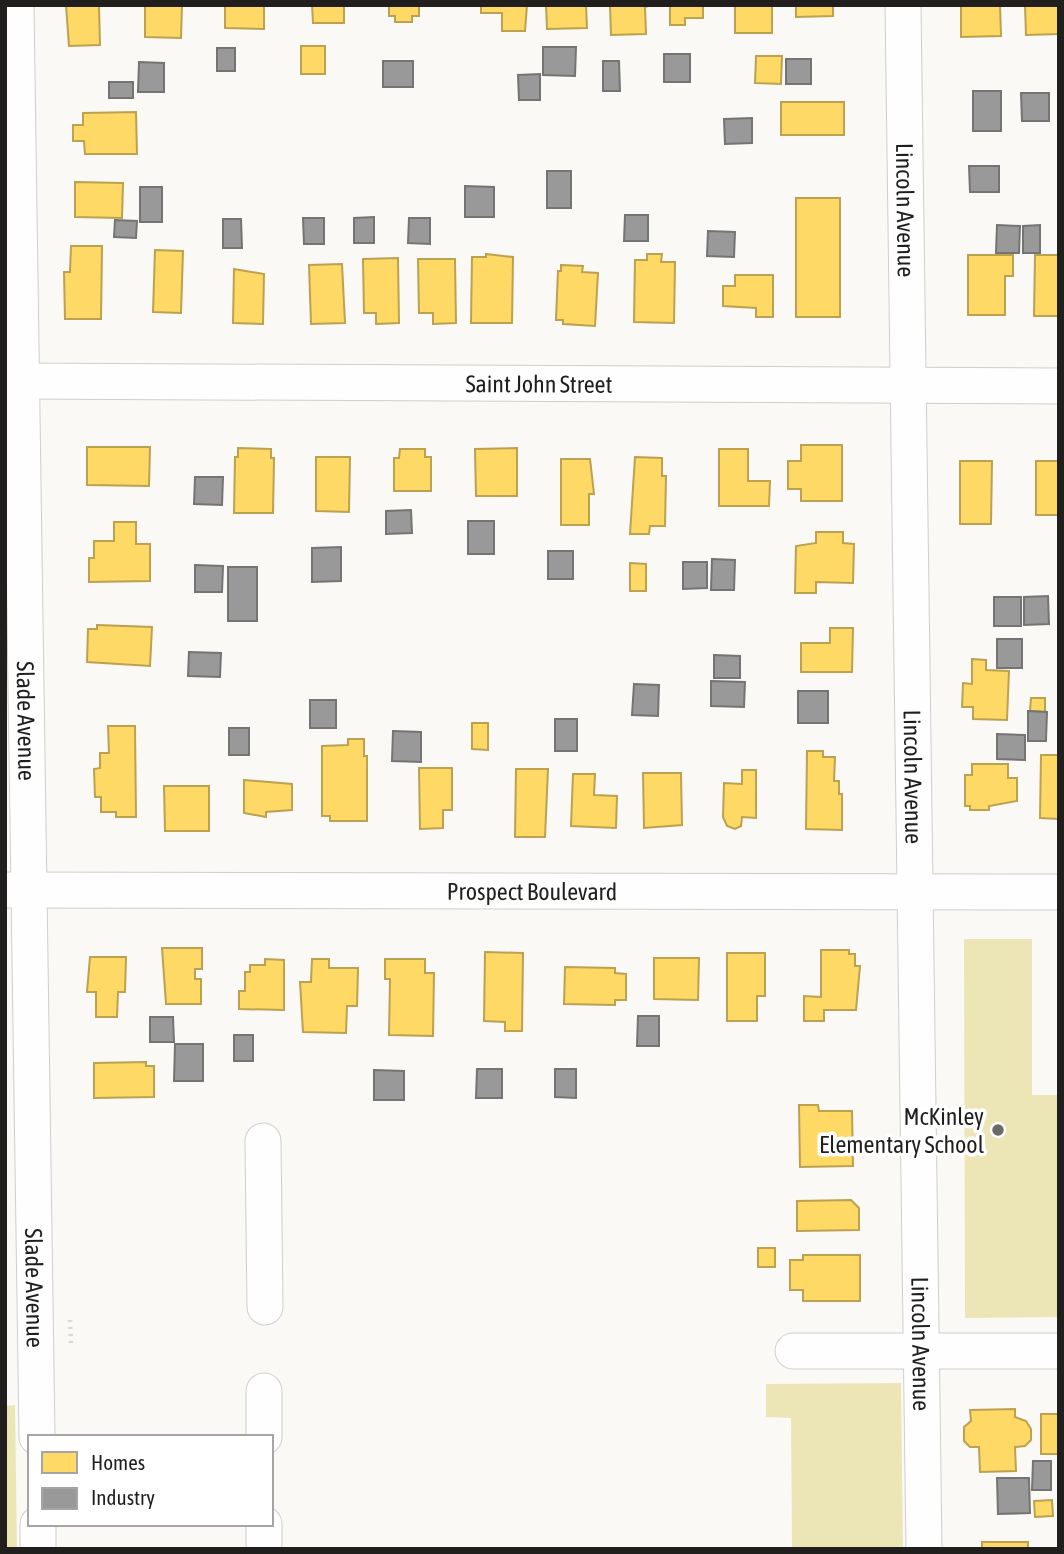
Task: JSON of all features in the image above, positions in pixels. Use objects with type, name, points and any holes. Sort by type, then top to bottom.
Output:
[{"type":"street","name":"Slade Avenue","points":[[16,5],[21,381],[14,453],[17,890],[37,1435]]},
{"type":"street","name":"Lincoln Avenue","points":[[903,5],[923,1549]]},
{"type":"street","name":"Saint John Street","points":[[21,381],[1059,386]]},
{"type":"street","name":"Prospect Boulevard","points":[[17,890],[1059,892]]},
{"type":"street","points":[[263,1141],[265,1307]]},
{"type":"street","points":[[793,1351],[1059,1351]]},
{"type":"street","points":[[264,1391],[264,1435]]},
{"type":"street","points":[[38,1526],[38,1549]]},
{"type":"path","points":[[70,1320],[71,1345]]},
{"type":"shaded area","name":"McKinley Elementary School","points":[[964,939],[1032,939],[1032,1095],[1059,1095],[1059,1317],[965,1318]]},
{"type":"shaded area","points":[[901,1383],[903,1549],[792,1549],[791,1418],[766,1417],[766,1384]]},
{"type":"shaded area","points":[[15,1405],[17,1549],[5,1549],[5,1406]]},
{"type":"building: Homes","points":[[66,5],[99,6],[100,45],[69,46]]},
{"type":"building: Homes","points":[[145,5],[182,5],[181,38],[145,37]]},
{"type":"building: Homes","points":[[225,5],[264,5],[264,29],[225,28]]},
{"type":"building: Homes","points":[[312,5],[344,5],[344,23],[313,23]]},
{"type":"building: Homes","points":[[389,5],[419,5],[419,16],[412,16],[412,22],[395,22],[395,16],[389,16]]},
{"type":"building: Homes","points":[[481,5],[527,5],[525,31],[502,31],[502,13],[481,13]]},
{"type":"building: Homes","points":[[546,5],[586,5],[587,28],[547,29]]},
{"type":"building: Homes","points":[[610,5],[651,5],[645,7],[646,34],[611,35]]},
{"type":"building: Homes","points":[[670,5],[703,5],[703,18],[685,18],[685,25],[670,25]]},
{"type":"building: Homes","points":[[735,5],[772,5],[772,33],[735,33]]},
{"type":"building: Homes","points":[[796,5],[833,5],[833,16],[796,17]]},
{"type":"building: Homes","points":[[961,5],[1000,5],[1001,36],[961,37]]},
{"type":"building: Homes","points":[[1025,5],[1059,5],[1059,34],[1026,35]]},
{"type":"building: Homes","points":[[301,46],[325,46],[325,74],[301,74]]},
{"type":"building: Homes","points":[[756,56],[782,56],[781,84],[755,83]]},
{"type":"building: Homes","points":[[781,102],[844,102],[844,135],[781,135]]},
{"type":"building: Homes","points":[[136,112],[137,154],[85,154],[84,141],[73,141],[73,125],[83,125],[83,113]]},
{"type":"building: Homes","points":[[75,182],[123,183],[122,218],[75,217]]},
{"type":"building: Homes","points":[[796,198],[840,198],[840,317],[796,317]]},
{"type":"building: Homes","points":[[71,246],[102,246],[101,319],[65,319],[64,272],[70,272]]},
{"type":"building: Homes","points":[[155,250],[183,251],[181,313],[153,312]]},
{"type":"building: Homes","points":[[486,254],[513,257],[512,323],[471,323],[472,257],[486,257]]},
{"type":"building: Homes","points":[[647,254],[662,254],[661,262],[675,262],[674,323],[634,322],[635,260],[647,260]]},
{"type":"building: Homes","points":[[968,255],[1013,255],[1013,276],[1005,276],[1005,315],[968,315]]},
{"type":"building: Homes","points":[[1035,255],[1059,255],[1059,316],[1034,316]]},
{"type":"building: Homes","points":[[398,258],[399,323],[376,324],[376,313],[364,313],[363,259]]},
{"type":"building: Homes","points":[[418,259],[455,259],[456,323],[433,324],[433,313],[419,313]]},
{"type":"building: Homes","points":[[342,264],[345,323],[311,324],[309,265]]},
{"type":"building: Homes","points":[[561,265],[583,266],[582,272],[598,273],[595,326],[563,324],[563,320],[556,320],[558,271],[561,271]]},
{"type":"building: Homes","points":[[234,269],[264,274],[263,324],[233,323]]},
{"type":"building: Homes","points":[[735,275],[773,275],[773,317],[756,317],[756,308],[723,306],[723,286],[735,286]]},
{"type":"building: Homes","points":[[801,445],[842,445],[842,501],[801,501],[801,489],[788,489],[788,461],[801,461]]},
{"type":"building: Homes","points":[[87,447],[150,447],[149,486],[87,485]]},
{"type":"building: Homes","points":[[238,448],[271,449],[271,458],[274,458],[273,513],[234,513],[235,457],[238,457]]},
{"type":"building: Homes","points":[[517,448],[517,496],[476,496],[475,449]]},
{"type":"building: Homes","points":[[400,449],[425,449],[425,457],[431,457],[431,491],[394,491],[394,458],[399,458]]},
{"type":"building: Homes","points":[[719,449],[748,449],[748,481],[770,481],[769,506],[719,506]]},
{"type":"building: Homes","points":[[316,457],[350,457],[349,512],[316,511]]},
{"type":"building: Homes","points":[[635,457],[662,458],[662,476],[666,476],[665,526],[650,526],[649,534],[630,534]]},
{"type":"building: Homes","points":[[561,459],[590,459],[594,494],[589,494],[589,525],[561,525]]},
{"type":"building: Homes","points":[[960,461],[992,461],[991,524],[960,524]]},
{"type":"building: Homes","points":[[1036,461],[1059,461],[1059,515],[1036,515]]},
{"type":"building: Homes","points":[[114,522],[136,522],[136,544],[150,544],[150,581],[89,582],[89,558],[94,558],[94,541],[114,541]]},
{"type":"building: Homes","points":[[816,532],[843,532],[843,543],[854,544],[853,583],[816,582],[816,593],[795,593],[796,546],[816,543]]},
{"type":"building: Homes","points":[[630,563],[646,564],[646,591],[630,591]]},
{"type":"building: Homes","points":[[97,625],[152,627],[150,666],[87,662],[88,629],[97,629]]},
{"type":"building: Homes","points":[[830,628],[853,628],[852,672],[801,672],[801,643],[830,643]]},
{"type":"building: Homes","points":[[972,659],[986,660],[986,670],[1009,671],[1007,720],[973,719],[973,707],[962,707],[963,683],[972,684]]},
{"type":"building: Homes","points":[[1031,698],[1045,698],[1045,712],[1030,711]]},
{"type":"building: Homes","points":[[472,723],[488,723],[488,750],[472,749]]},
{"type":"building: Homes","points":[[108,726],[135,726],[136,817],[116,817],[116,812],[101,812],[101,797],[95,797],[94,769],[100,768],[100,753],[109,753]]},
{"type":"building: Homes","points":[[348,739],[364,739],[364,756],[367,756],[367,821],[330,821],[330,816],[322,816],[322,746],[348,745]]},
{"type":"building: Homes","points":[[807,751],[823,751],[823,757],[835,757],[834,781],[839,781],[839,794],[842,794],[842,830],[806,829]]},
{"type":"building: Homes","points":[[1041,755],[1059,755],[1059,819],[1040,818]]},
{"type":"building: Homes","points":[[972,764],[1008,764],[1008,778],[1017,778],[1017,801],[989,806],[989,810],[970,810],[970,806],[965,806],[965,775],[972,775]]},
{"type":"building: Homes","points":[[419,768],[452,768],[452,810],[443,810],[443,828],[420,829]]},
{"type":"building: Homes","points":[[516,769],[548,769],[545,837],[515,837]]},
{"type":"building: Homes","points":[[742,770],[756,770],[756,818],[742,817],[741,826],[735,829],[727,826],[723,817],[724,783],[742,784]]},
{"type":"building: Homes","points":[[643,773],[681,773],[682,825],[644,828]]},
{"type":"building: Homes","points":[[573,774],[595,774],[594,795],[617,796],[616,828],[571,826]]},
{"type":"building: Homes","points":[[244,780],[292,784],[292,810],[266,812],[266,817],[244,813]]},
{"type":"building: Homes","points":[[164,786],[209,786],[209,831],[165,831]]},
{"type":"building: Homes","points":[[162,948],[202,948],[202,969],[195,969],[195,979],[201,979],[201,1004],[166,1004]]},
{"type":"building: Homes","points":[[821,950],[849,950],[849,954],[855,954],[855,966],[860,966],[856,1010],[824,1010],[824,1021],[804,1021],[804,996],[821,997]]},
{"type":"building: Homes","points":[[485,952],[523,953],[522,1031],[505,1031],[505,1022],[484,1021]]},
{"type":"building: Homes","points":[[727,953],[765,953],[765,996],[757,996],[757,1021],[727,1021]]},
{"type":"building: Homes","points":[[90,957],[126,957],[125,992],[118,992],[117,1017],[96,1017],[96,992],[87,992]]},
{"type":"building: Homes","points":[[654,958],[699,958],[698,1000],[654,999]]},
{"type":"building: Homes","points":[[265,959],[284,960],[284,1010],[239,1009],[239,991],[245,991],[245,972],[250,972],[250,965],[265,965]]},
{"type":"building: Homes","points":[[312,959],[329,959],[329,968],[358,968],[357,1006],[347,1006],[346,1033],[303,1032],[300,982],[311,982]]},
{"type":"building: Homes","points":[[385,959],[425,959],[425,973],[434,973],[433,1036],[389,1035],[390,979],[385,979]]},
{"type":"building: Homes","points":[[565,967],[615,968],[615,973],[626,974],[626,1000],[615,1000],[615,1005],[564,1004]]},
{"type":"building: Homes","points":[[146,1062],[146,1066],[154,1066],[154,1097],[94,1098],[94,1063]]},
{"type":"building: Homes","points":[[799,1105],[818,1105],[819,1111],[852,1111],[853,1166],[800,1167]]},
{"type":"building: Homes","points":[[851,1200],[859,1208],[859,1230],[797,1231],[797,1201]]},
{"type":"building: Homes","points":[[758,1248],[775,1248],[775,1267],[758,1267]]},
{"type":"building: Homes","points":[[803,1255],[860,1255],[860,1301],[803,1301],[803,1290],[790,1290],[790,1260],[803,1260]]},
{"type":"building: Homes","points":[[1015,1409],[1015,1417],[1026,1421],[1031,1429],[1031,1440],[1025,1446],[1015,1447],[1016,1471],[980,1472],[979,1447],[970,1447],[964,1441],[964,1427],[971,1421],[970,1410]]},
{"type":"building: Homes","points":[[1041,1414],[1059,1414],[1059,1454],[1041,1454]]},
{"type":"building: Homes","points":[[1052,1500],[1053,1516],[1035,1517],[1034,1501]]},
{"type":"building: Homes","points":[[982,1542],[1028,1542],[1028,1549],[982,1549]]},
{"type":"building: Industry","points":[[543,47],[576,47],[575,76],[543,75]]},
{"type":"building: Industry","points":[[217,48],[235,48],[235,71],[217,71]]},
{"type":"building: Industry","points":[[664,54],[690,54],[690,82],[664,82]]},
{"type":"building: Industry","points":[[786,59],[811,59],[811,84],[786,84]]},
{"type":"building: Industry","points":[[383,61],[413,61],[413,87],[383,87]]},
{"type":"building: Industry","points":[[603,61],[619,61],[620,91],[603,91]]},
{"type":"building: Industry","points":[[139,62],[164,63],[164,92],[138,92]]},
{"type":"building: Industry","points":[[540,74],[540,100],[519,100],[518,75]]},
{"type":"building: Industry","points":[[109,82],[133,82],[133,98],[109,98]]},
{"type":"building: Industry","points":[[973,91],[1001,91],[1001,131],[973,131]]},
{"type":"building: Industry","points":[[1021,93],[1049,93],[1049,121],[1022,121]]},
{"type":"building: Industry","points":[[752,118],[752,143],[725,144],[724,119]]},
{"type":"building: Industry","points":[[969,166],[999,166],[999,192],[970,192]]},
{"type":"building: Industry","points":[[547,171],[571,171],[571,208],[547,208]]},
{"type":"building: Industry","points":[[465,186],[494,187],[494,217],[465,217]]},
{"type":"building: Industry","points":[[140,187],[162,187],[162,222],[140,222]]},
{"type":"building: Industry","points":[[625,215],[648,215],[648,241],[624,241]]},
{"type":"building: Industry","points":[[374,217],[374,243],[354,243],[354,218]]},
{"type":"building: Industry","points":[[303,218],[324,218],[324,244],[304,244]]},
{"type":"building: Industry","points":[[409,218],[430,218],[430,244],[408,243]]},
{"type":"building: Industry","points":[[223,219],[241,219],[242,248],[223,248]]},
{"type":"building: Industry","points":[[115,220],[137,221],[136,238],[114,237]]},
{"type":"building: Industry","points":[[997,225],[1020,226],[1019,253],[996,253]]},
{"type":"building: Industry","points":[[1040,225],[1040,253],[1023,253],[1023,226]]},
{"type":"building: Industry","points":[[708,231],[735,232],[734,257],[707,256]]},
{"type":"building: Industry","points":[[195,477],[223,477],[222,505],[194,504]]},
{"type":"building: Industry","points":[[411,510],[412,533],[386,534],[386,511]]},
{"type":"building: Industry","points":[[468,521],[494,521],[494,554],[468,554]]},
{"type":"building: Industry","points":[[341,547],[341,581],[312,582],[312,548]]},
{"type":"building: Industry","points":[[548,551],[573,551],[573,579],[548,579]]},
{"type":"building: Industry","points":[[712,559],[735,560],[734,590],[711,590]]},
{"type":"building: Industry","points":[[683,562],[707,562],[707,588],[683,589]]},
{"type":"building: Industry","points":[[195,565],[223,566],[222,592],[195,592]]},
{"type":"building: Industry","points":[[228,567],[257,567],[257,621],[228,621]]},
{"type":"building: Industry","points":[[1048,596],[1049,624],[1024,625],[1024,597]]},
{"type":"building: Industry","points":[[994,597],[1021,597],[1021,626],[994,626]]},
{"type":"building: Industry","points":[[997,639],[1022,639],[1022,668],[997,668]]},
{"type":"building: Industry","points":[[189,652],[221,653],[220,677],[188,676]]},
{"type":"building: Industry","points":[[714,655],[740,656],[740,678],[714,678]]},
{"type":"building: Industry","points":[[711,681],[745,682],[744,707],[711,706]]},
{"type":"building: Industry","points":[[634,684],[659,685],[658,716],[632,715]]},
{"type":"building: Industry","points":[[798,691],[828,691],[828,723],[798,723]]},
{"type":"building: Industry","points":[[310,700],[336,700],[336,728],[310,728]]},
{"type":"building: Industry","points":[[1028,711],[1047,712],[1046,741],[1028,741]]},
{"type":"building: Industry","points":[[555,719],[577,719],[577,751],[555,751]]},
{"type":"building: Industry","points":[[229,728],[249,728],[249,755],[229,755]]},
{"type":"building: Industry","points":[[393,731],[421,732],[421,762],[392,761]]},
{"type":"building: Industry","points":[[997,734],[1025,735],[1025,760],[997,759]]},
{"type":"building: Industry","points":[[638,1016],[659,1016],[659,1046],[637,1046]]},
{"type":"building: Industry","points":[[150,1017],[173,1017],[174,1042],[150,1042]]},
{"type":"building: Industry","points":[[234,1035],[253,1035],[253,1061],[234,1061]]},
{"type":"building: Industry","points":[[175,1044],[203,1044],[203,1081],[174,1081]]},
{"type":"building: Industry","points":[[477,1069],[502,1069],[502,1098],[476,1098]]},
{"type":"building: Industry","points":[[555,1069],[576,1069],[576,1098],[555,1097]]},
{"type":"building: Industry","points":[[374,1070],[404,1071],[404,1100],[374,1100]]},
{"type":"building: Industry","points":[[1033,1461],[1051,1461],[1051,1490],[1032,1490]]},
{"type":"building: Industry","points":[[997,1478],[1029,1478],[1030,1513],[998,1514]]},
{"type":"place","name":"McKinley Elementary School","points":[[998,1130]]}]
